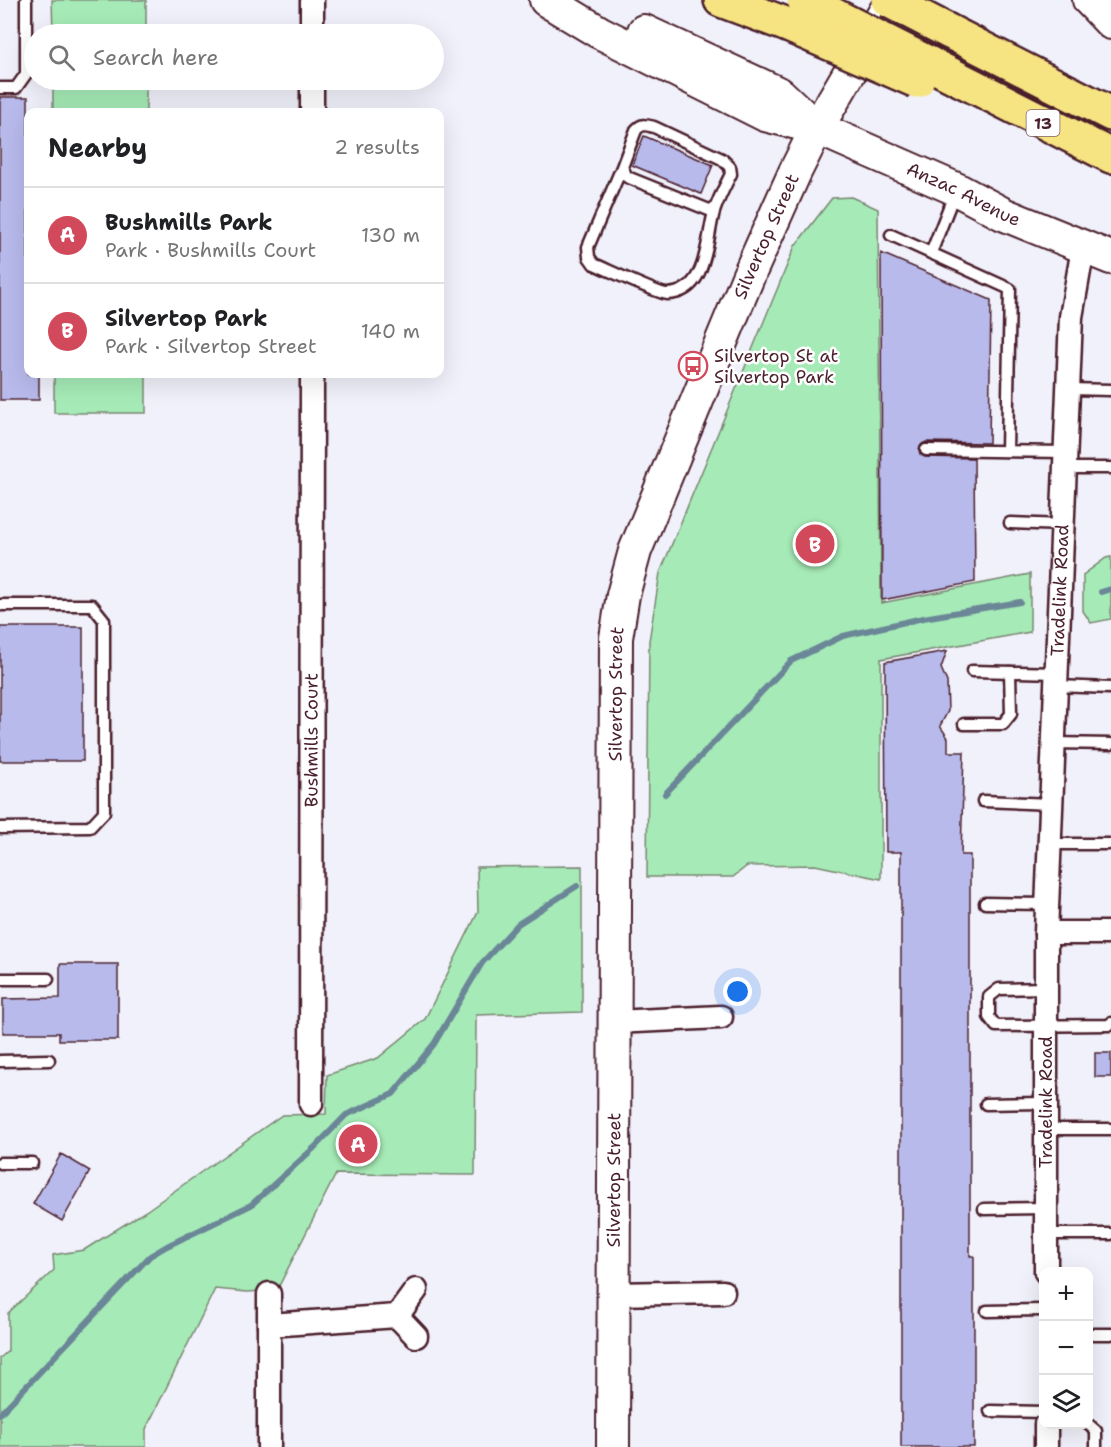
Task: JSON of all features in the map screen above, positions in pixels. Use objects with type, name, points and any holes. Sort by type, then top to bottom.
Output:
[{"type":"highway","points":[[721,0],[796,13]]},
{"type":"highway","name":"13","points":[[890,0],[1111,114]]},
{"type":"highway","name":"13","points":[[796,13],[922,72],[975,89],[1111,156]]},
{"type":"street","points":[[312,0],[312,24]]},
{"type":"street","name":"Anzac Avenue","points":[[546,0],[599,32],[765,115],[817,128],[956,189],[1003,214],[1097,253]]},
{"type":"street","name":"Anzac Avenue","points":[[579,0],[780,94],[817,128]]},
{"type":"street","name":"Silvertop Street","points":[[613,1447],[616,638],[623,595],[635,551],[748,276],[781,202],[817,128],[890,0]]},
{"type":"street","points":[[312,90],[312,108]]},
{"type":"street","name":"Tradelink Road","points":[[1046,1267],[1046,933],[1071,317],[1097,253]]},
{"type":"street","name":"Bushmills Court","points":[[311,1104],[312,378]]},
{"type":"street","points":[[1046,933],[1111,933]]},
{"type":"street","points":[[614,1022],[722,1017]]},
{"type":"street","points":[[397,1316],[416,1290]]},
{"type":"street","points":[[613,1294],[723,1292]]},
{"type":"street","points":[[269,1294],[269,1447]]},
{"type":"street","points":[[269,1324],[397,1316]]},
{"type":"street","points":[[397,1316],[416,1336]]},
{"type":"street","points":[[1046,1429],[1046,1447]]},
{"type":"lane","points":[[26,0],[26,24]]},
{"type":"lane","points":[[0,88],[16,88],[24,77]]},
{"type":"lane","points":[[646,124],[722,159],[730,167],[731,174],[714,212],[709,247],[698,277],[684,289],[666,294],[594,264],[589,257],[588,247],[640,125],[646,124]]},
{"type":"lane","points":[[622,167],[627,177],[714,212]]},
{"type":"lane","points":[[931,253],[956,189]]},
{"type":"lane","points":[[891,235],[1010,289],[1007,451]]},
{"type":"lane","points":[[1069,389],[1111,390]]},
{"type":"lane","points":[[926,450],[1007,451],[1111,468]]},
{"type":"lane","points":[[1010,523],[1063,525]]},
{"type":"lane","points":[[0,605],[92,605],[104,620],[104,812],[90,827],[0,828]]},
{"type":"lane","points":[[972,671],[1010,672],[1111,688]]},
{"type":"lane","points":[[964,724],[1003,724],[1011,714],[1010,672]]},
{"type":"lane","points":[[1054,743],[1111,744]]},
{"type":"lane","points":[[983,801],[1051,804]]},
{"type":"lane","points":[[1050,844],[1109,844]]},
{"type":"lane","points":[[986,903],[1047,904]]},
{"type":"lane","points":[[0,979],[48,979]]},
{"type":"lane","points":[[1046,988],[999,989],[989,997],[989,1017],[996,1026],[1109,1025],[1111,1023]]},
{"type":"lane","points":[[0,1061],[49,1060]]},
{"type":"lane","points":[[986,1104],[1046,1103]]},
{"type":"lane","points":[[1046,1129],[1111,1129]]},
{"type":"lane","points":[[0,1163],[32,1163]]},
{"type":"lane","points":[[984,1209],[1046,1208]]},
{"type":"lane","points":[[1046,1234],[1111,1234]]},
{"type":"lane","points":[[987,1311],[1039,1310]]},
{"type":"lane","points":[[1093,1334],[1111,1334]]},
{"type":"lane","points":[[990,1411],[1039,1412]]},
{"type":"lane","points":[[1093,1428],[1096,1431],[1096,1447]]},
{"type":"green space","points":[[52,0],[146,0],[146,24],[53,24]]},
{"type":"green space","points":[[53,90],[146,90],[146,108],[53,108]]},
{"type":"green space","points":[[851,197],[878,209],[881,603],[1030,574],[1030,632],[881,659],[881,879],[815,865],[747,866],[733,877],[647,877],[649,641],[660,573],[795,246],[832,198]]},
{"type":"green space","points":[[54,378],[146,378],[146,413],[54,413]]},
{"type":"green space","points":[[1111,557],[1111,619],[1091,623],[1083,611],[1083,575],[1106,558]]},
{"type":"green space","points":[[582,866],[582,1012],[476,1015],[475,1175],[336,1174],[277,1290],[247,1292],[215,1289],[146,1429],[146,1447],[0,1447],[0,1358],[8,1351],[8,1313],[54,1270],[53,1255],[84,1250],[146,1211],[282,1115],[326,1114],[327,1075],[378,1058],[425,1019],[478,912],[477,867]]},
{"type":"building","points":[[0,97],[28,97],[28,108],[24,108],[24,378],[39,378],[39,400],[0,400]]},
{"type":"building","points":[[644,136],[713,165],[701,194],[632,165]]},
{"type":"building","points":[[881,253],[991,300],[989,443],[926,442],[919,449],[920,454],[925,457],[974,458],[975,582],[882,600]]},
{"type":"building","points":[[0,627],[83,627],[83,761],[0,761]]},
{"type":"building","points":[[947,651],[941,668],[947,682],[948,711],[940,726],[948,738],[948,752],[964,752],[961,855],[970,855],[970,1256],[974,1256],[974,1447],[901,1447],[901,852],[886,852],[885,662]]},
{"type":"building","points":[[60,964],[118,964],[118,1040],[59,1040],[59,1033],[3,1033],[3,999],[60,998]]},
{"type":"building","points":[[1095,1053],[1111,1053],[1111,1077],[1095,1077]]},
{"type":"building","points":[[61,1154],[90,1171],[62,1221],[33,1204]]},
{"type":"waterway","points":[[1101,592],[1111,589]]},
{"type":"waterway","points":[[665,794],[791,661],[843,636],[923,618],[1020,602]]},
{"type":"waterway","points":[[0,1414],[150,1256],[251,1205],[314,1148],[346,1115],[393,1094],[434,1044],[482,963],[518,924],[577,886]]},
{"type":"place","name":"Silvertop St at Silvertop Park","points":[[693,366]]},
{"type":"place","name":"Silvertop Park","points":[[815,544]]},
{"type":"place","name":"Bushmills Park","points":[[358,1144]]}]
